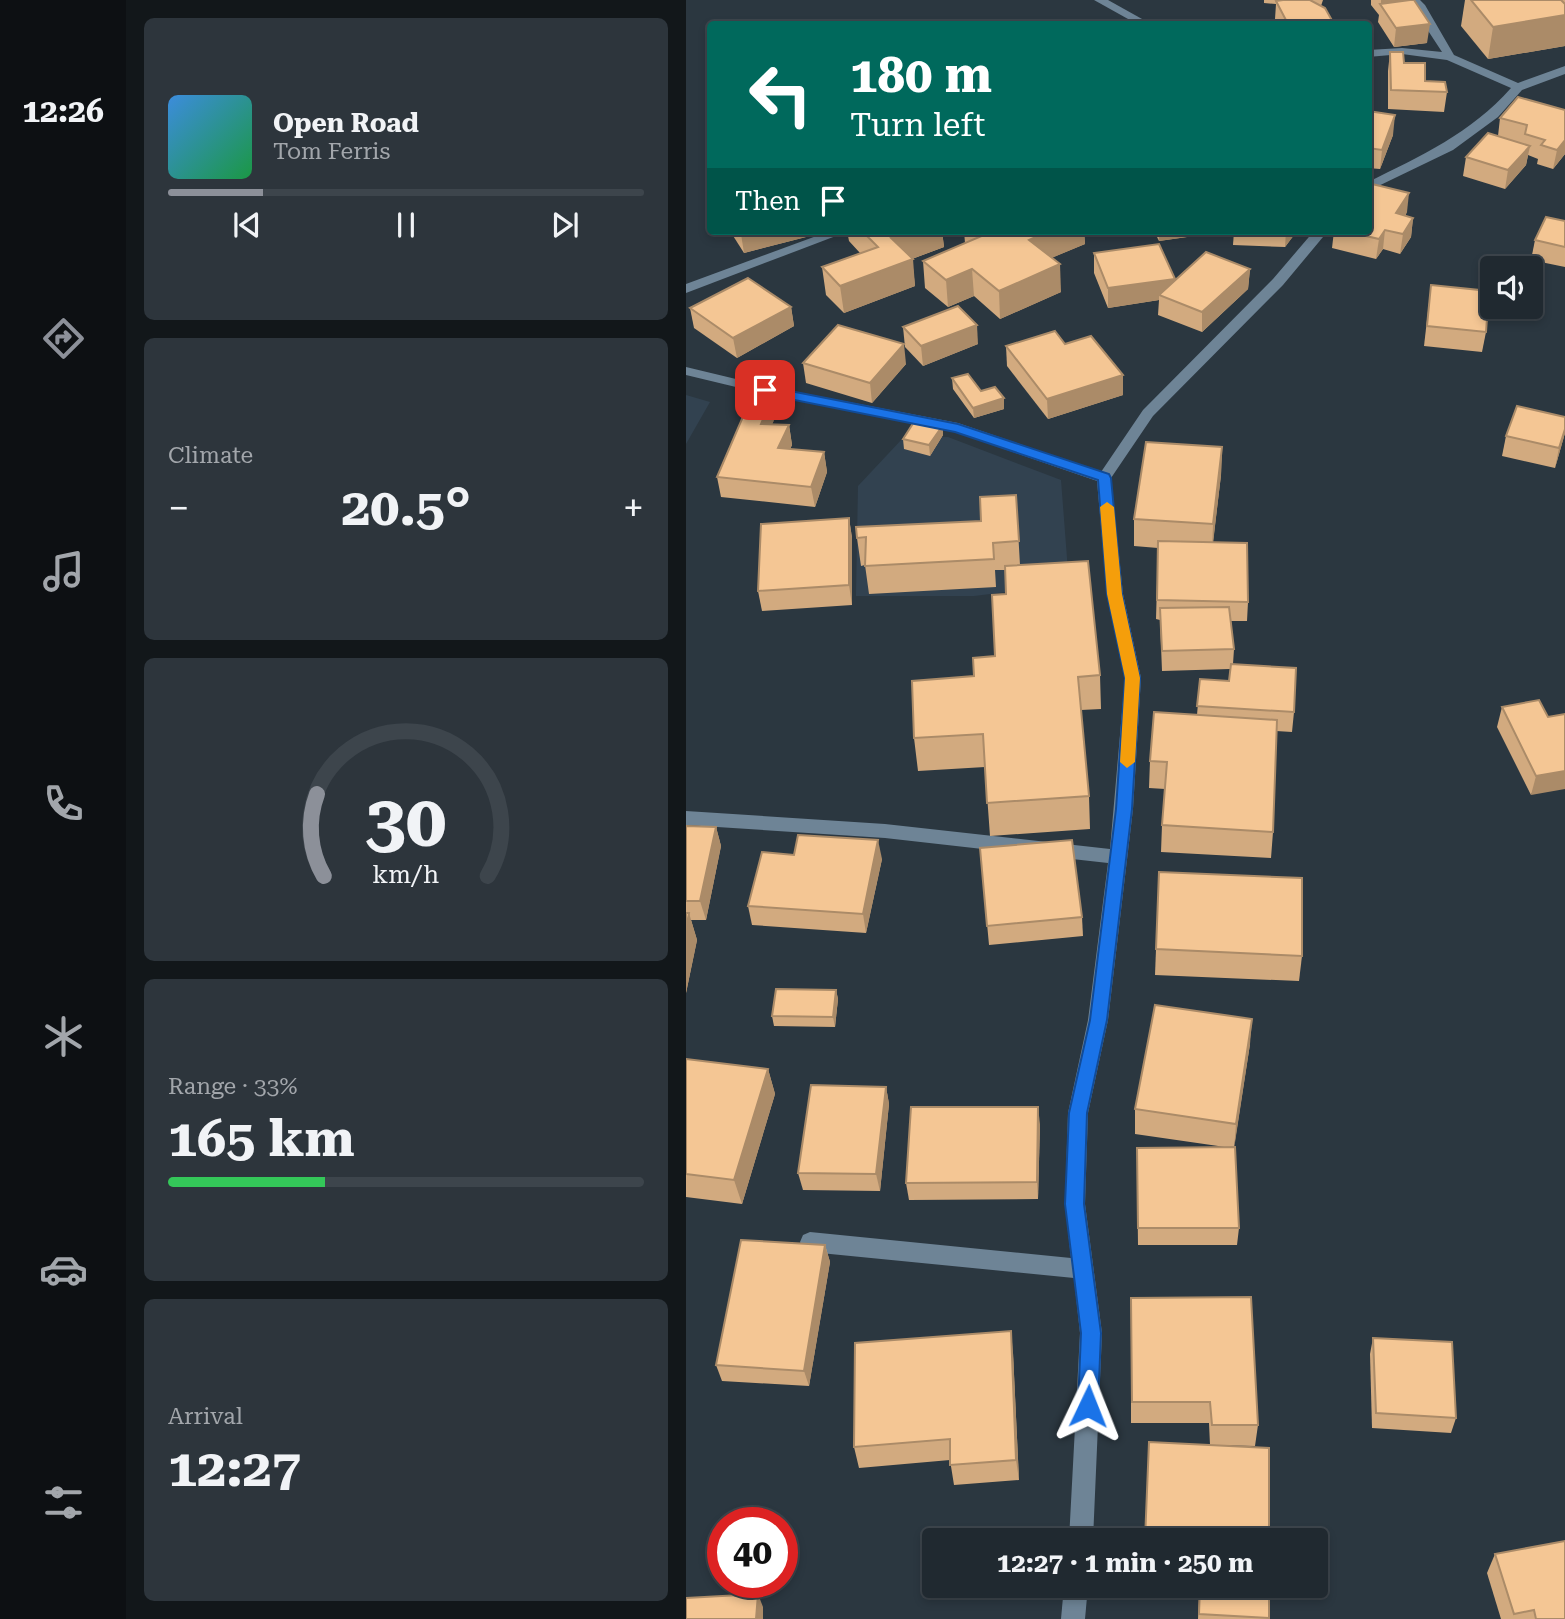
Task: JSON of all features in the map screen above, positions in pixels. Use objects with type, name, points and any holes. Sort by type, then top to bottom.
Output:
[{"type":"street","points":[[1100,0],[1139,21]]},
{"type":"street","points":[[1414,0],[1421,7],[1450,57]]},
{"type":"street","points":[[1372,54],[1402,51],[1450,57],[1518,87]]},
{"type":"street","points":[[1372,185],[1449,147],[1494,114],[1518,87],[1565,70]]},
{"type":"street","points":[[686,289],[831,235]]},
{"type":"street","points":[[1082,1528],[1091,1333],[1075,1204],[1078,1113],[1098,1020],[1124,809],[1133,678],[1115,594],[1104,478],[1148,414],[1278,282],[1318,235]]},
{"type":"street","points":[[686,371],[765,390],[958,428],[1104,478]]},
{"type":"street","points":[[686,818],[885,831],[1118,857]]},
{"type":"street","points":[[810,1242],[1083,1269]]},
{"type":"street","points":[[1073,1619],[1075,1598]]},
{"type":"shaded area","points":[[686,395],[710,402],[686,444]]},
{"type":"shaded area","points":[[948,437],[1061,480],[1069,584],[974,596],[856,596],[858,486],[903,438]]},
{"type":"building","points":[[1310,0],[1325,8],[1332,21],[1286,21],[1276,1]]},
{"type":"building","points":[[1414,0],[1430,24],[1396,28],[1380,4]]},
{"type":"building","points":[[1471,0],[1561,0],[1565,4],[1565,15],[1493,27]]},
{"type":"building","points":[[1390,52],[1403,52],[1404,63],[1425,63],[1425,81],[1445,82],[1447,92],[1391,90]]},
{"type":"building","points":[[1518,97],[1565,110],[1565,140],[1557,150],[1541,145],[1545,140],[1525,134],[1527,125],[1500,118]]},
{"type":"building","points":[[1372,112],[1395,115],[1382,150],[1372,149]]},
{"type":"building","points":[[1488,133],[1530,146],[1508,170],[1466,157]]},
{"type":"building","points":[[1372,184],[1409,193],[1396,213],[1413,218],[1403,234],[1385,230],[1379,239],[1362,235],[1372,235]]},
{"type":"building","points":[[1546,217],[1565,221],[1565,247],[1535,240]]},
{"type":"building","points":[[866,235],[900,235],[891,238],[913,259],[840,286],[822,267],[878,247]]},
{"type":"building","points":[[984,235],[1040,235],[1029,240],[1060,264],[999,291],[972,269],[946,280],[923,261]]},
{"type":"building","points":[[1159,244],[1175,279],[1108,288],[1094,253]]},
{"type":"building","points":[[1206,252],[1250,269],[1202,312],[1159,295]]},
{"type":"building","points":[[748,278],[791,307],[733,338],[690,308]]},
{"type":"building","points":[[1431,285],[1480,290],[1480,319],[1487,319],[1486,332],[1427,326]]},
{"type":"building","points":[[958,306],[977,325],[921,346],[903,327]]},
{"type":"building","points":[[838,325],[904,344],[870,383],[803,363]]},
{"type":"building","points":[[1055,331],[1065,344],[1091,336],[1123,375],[1047,399],[1006,346]]},
{"type":"building","points":[[968,374],[981,391],[995,387],[1004,398],[973,408],[952,378]]},
{"type":"building","points":[[751,398],[771,400],[761,424],[789,425],[778,448],[824,452],[811,487],[717,477]]},
{"type":"building","points":[[1517,406],[1565,417],[1565,429],[1559,448],[1506,436]]},
{"type":"building","points":[[916,419],[943,425],[929,445],[903,439]]},
{"type":"building","points":[[1146,442],[1222,447],[1213,524],[1134,519]]},
{"type":"building","points":[[1016,495],[1019,541],[993,543],[994,559],[865,566],[866,537],[857,538],[856,527],[981,521],[980,497]]},
{"type":"building","points":[[849,518],[849,585],[758,591],[761,524]]},
{"type":"building","points":[[1158,541],[1247,543],[1248,602],[1157,600]]},
{"type":"building","points":[[1088,561],[1100,675],[1078,677],[1089,796],[987,803],[983,734],[914,738],[912,681],[974,676],[973,658],[995,656],[992,595],[1006,594],[1005,566]]},
{"type":"building","points":[[1229,607],[1234,649],[1162,651],[1160,608]]},
{"type":"building","points":[[1231,664],[1296,668],[1294,712],[1197,706],[1200,679],[1229,681]]},
{"type":"building","points":[[1539,700],[1548,717],[1565,714],[1565,771],[1536,776],[1502,707]]},
{"type":"building","points":[[1154,712],[1277,720],[1273,832],[1162,825],[1167,762],[1150,761]]},
{"type":"building","points":[[686,826],[716,827],[700,901],[686,901]]},
{"type":"building","points":[[798,835],[878,840],[863,914],[748,906],[762,852],[794,855]]},
{"type":"building","points":[[1072,840],[1082,917],[987,926],[980,848]]},
{"type":"building","points":[[1159,872],[1302,878],[1302,956],[1156,949]]},
{"type":"building","points":[[776,989],[836,990],[833,1017],[772,1016]]},
{"type":"building","points":[[1155,1005],[1252,1019],[1236,1124],[1135,1109]]},
{"type":"building","points":[[686,1059],[768,1069],[734,1180],[686,1174]]},
{"type":"building","points":[[811,1085],[886,1087],[876,1174],[798,1173]]},
{"type":"building","points":[[911,1107],[1038,1107],[1037,1182],[906,1183]]},
{"type":"building","points":[[1235,1147],[1239,1228],[1138,1228],[1137,1148]]},
{"type":"building","points":[[741,1240],[825,1245],[804,1371],[716,1365]]},
{"type":"building","points":[[1251,1297],[1258,1425],[1212,1425],[1210,1402],[1132,1402],[1131,1298]]},
{"type":"building","points":[[1011,1331],[1016,1460],[950,1465],[950,1439],[854,1447],[855,1343]]},
{"type":"building","points":[[1373,1338],[1452,1342],[1456,1418],[1376,1413]]},
{"type":"building","points":[[1149,1442],[1269,1448],[1269,1528],[1145,1528]]},
{"type":"building","points":[[1565,1541],[1565,1619],[1536,1619],[1534,1610],[1514,1614],[1495,1554]]},
{"type":"building","points":[[686,1598],[758,1598],[756,1619],[686,1619]]},
{"type":"building","points":[[1200,1598],[1269,1598],[1269,1618],[1199,1614]]},
{"type":"slow traffic","points":[[1107,507],[1115,594],[1133,678],[1127,762]]},
{"type":"route","points":[[765,390],[958,428],[1104,478],[1115,594],[1133,678],[1124,809],[1098,1020],[1078,1113],[1075,1204],[1091,1333],[1088,1406]]}]
